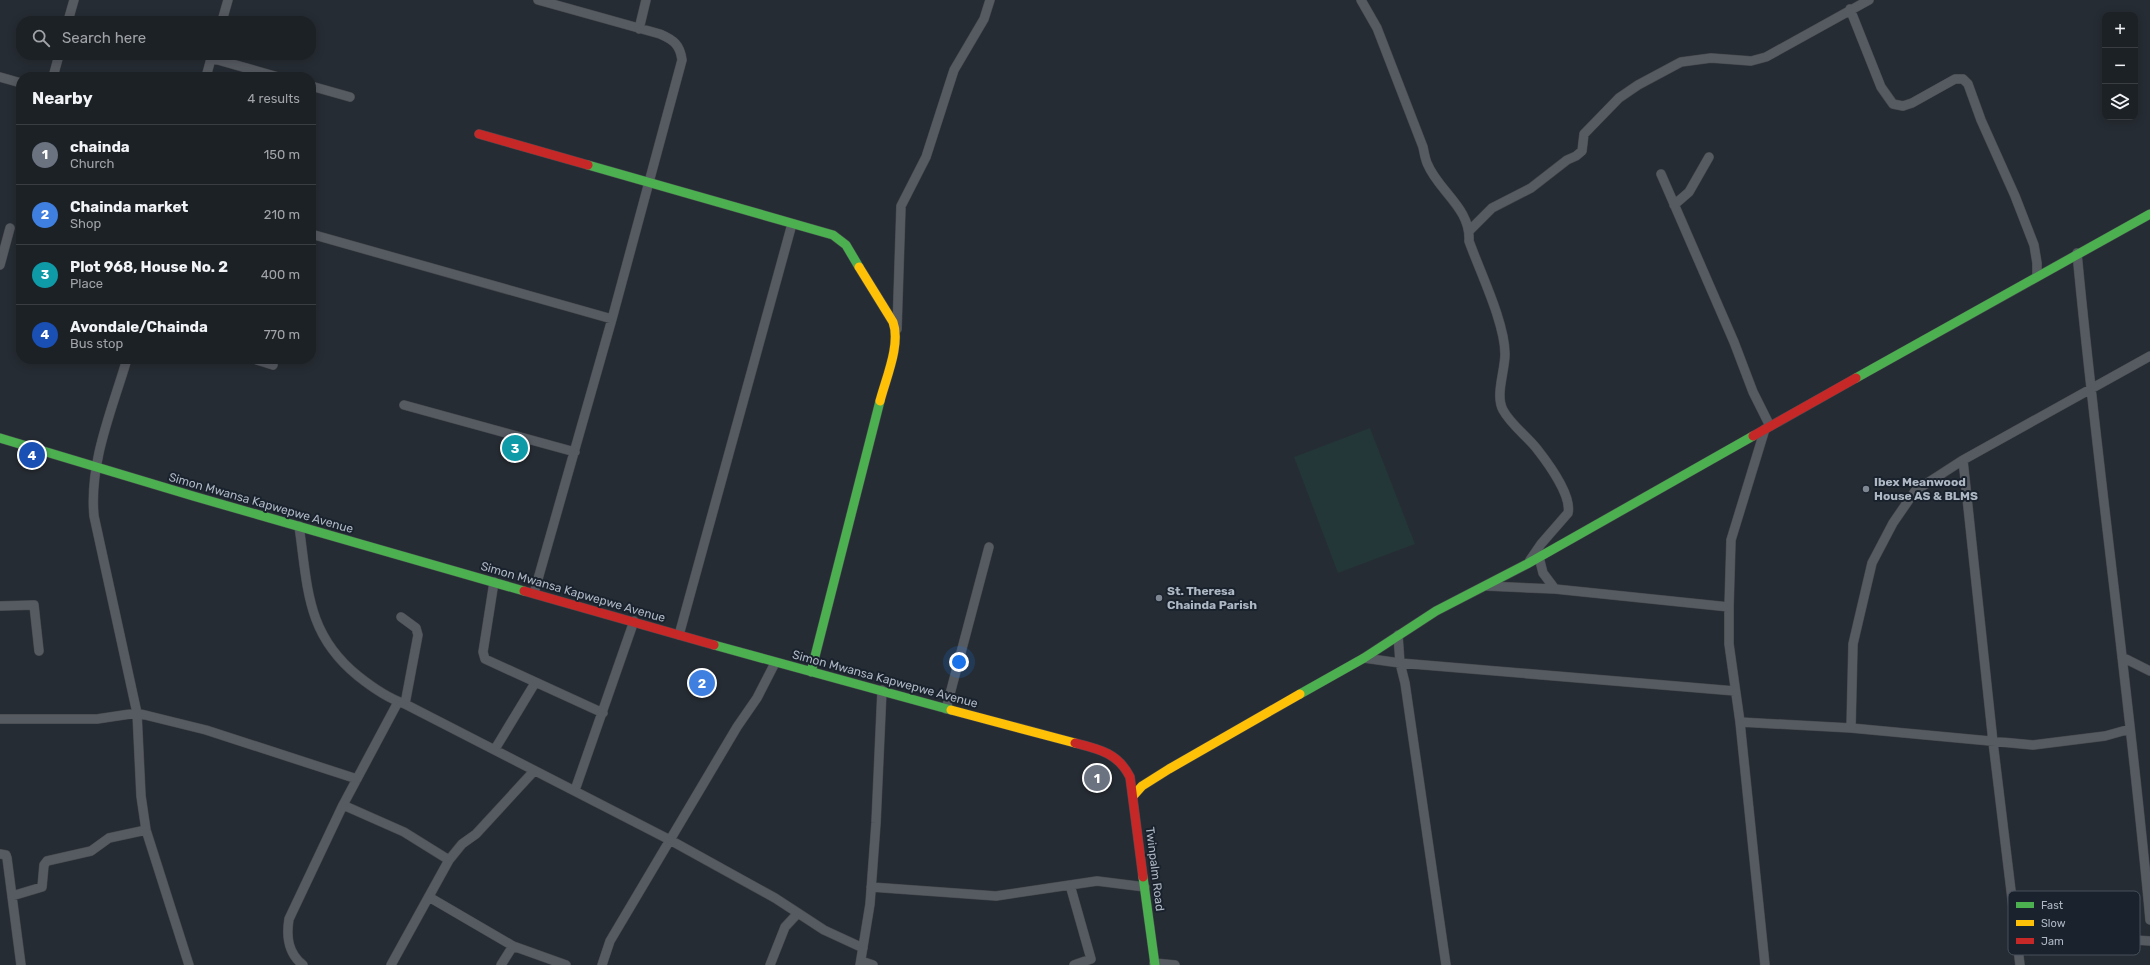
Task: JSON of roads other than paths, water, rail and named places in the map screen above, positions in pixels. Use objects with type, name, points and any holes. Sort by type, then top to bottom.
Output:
[{"type":"street","points":[[69,16],[74,0]]},
{"type":"street","points":[[223,16],[228,0]]},
{"type":"street","points":[[534,593],[650,184],[682,60],[679,47],[671,39],[538,0]]},
{"type":"street","points":[[639,29],[646,0]]},
{"type":"street","points":[[811,672],[892,355],[897,344],[901,206],[926,157],[954,70],[984,19],[990,0]]},
{"type":"street","points":[[1361,0],[1377,28],[1423,147],[1426,162],[1461,211],[1470,230],[1469,241],[1494,307],[1503,339],[1505,353],[1500,399],[1502,409],[1509,419],[1538,450],[1568,498],[1568,513],[1527,564]]},
{"type":"street","points":[[1470,230],[1492,208],[1530,188],[1567,160],[1576,156],[1582,151],[1584,134],[1619,98],[1638,84],[1681,62],[1711,58],[1751,61],[1766,57],[1850,9],[1869,0]]},
{"type":"street","points":[[1850,9],[1882,87],[1893,104],[1903,106],[1912,103],[1955,78],[1963,79],[1968,84],[1981,120],[2015,196],[2034,245],[2038,263],[2037,276]]},
{"type":"street","points":[[54,72],[58,60]]},
{"type":"street","points":[[208,72],[211,60]]},
{"type":"street","points":[[222,60],[262,72]]},
{"type":"street","points":[[0,77],[16,82]]},
{"type":"street","points":[[316,87],[350,97]]},
{"type":"street","points":[[479,134],[650,184],[833,234],[846,245],[893,322],[896,330],[897,344]]},
{"type":"street","points":[[1674,205],[1689,192],[1709,156]]},
{"type":"street","points":[[1660,174],[1734,342],[1767,428],[1731,540],[1729,607],[1729,644],[1740,722],[1765,965]]},
{"type":"street","points":[[1134,794],[1142,786],[1169,769],[1364,658],[1436,611],[1527,564],[2077,253],[2150,214]]},
{"type":"street","points":[[679,634],[792,224]]},
{"type":"street","points":[[0,265],[10,228]]},
{"type":"street","points":[[316,235],[612,319]]},
{"type":"street","points":[[2077,253],[2090,388],[2122,657],[2150,920]]},
{"type":"street","points":[[1851,728],[1853,644],[1872,563],[1893,523],[1915,491],[1963,460],[2150,356]]},
{"type":"street","points":[[125,364],[95,466],[92,501],[137,713],[141,796],[146,830],[189,965]]},
{"type":"street","points":[[404,405],[575,452]]},
{"type":"street","name":"Simon Mwansa Kapwepwe Avenue","points":[[0,438],[775,663],[882,690],[946,709],[1105,751],[1115,756],[1124,764],[1130,777]]},
{"type":"street","points":[[1963,460],[1993,742],[2012,891]]},
{"type":"street","points":[[299,526],[310,601],[321,633],[333,652],[348,668],[385,696],[495,749],[534,771],[575,790],[670,840],[775,898],[824,930],[863,948]]},
{"type":"street","points":[[946,709],[989,547]]},
{"type":"street","points":[[1539,557],[1543,573],[1555,589]]},
{"type":"street","points":[[494,582],[483,655],[488,661],[603,714]]},
{"type":"street","points":[[1487,586],[1555,589],[1729,607]]},
{"type":"street","points":[[0,606],[34,605],[39,651]]},
{"type":"street","points":[[303,965],[296,959],[289,946],[287,931],[289,919],[343,805],[402,703],[418,635],[416,628],[401,617]]},
{"type":"street","points":[[575,790],[603,714],[634,621]]},
{"type":"street","points":[[1398,635],[1400,663],[1406,691],[1446,965]]},
{"type":"street","points":[[2122,657],[2150,671]]},
{"type":"street","points":[[1364,658],[1400,663],[1735,691]]},
{"type":"street","points":[[602,965],[610,941],[737,728],[757,698],[775,663]]},
{"type":"street","points":[[495,749],[535,683]]},
{"type":"street","points":[[873,965],[861,963],[871,887],[881,743],[882,690]]},
{"type":"street","points":[[0,719],[97,719],[137,713],[206,730],[277,755],[357,779]]},
{"type":"street","points":[[1740,722],[1851,728],[2015,744],[2054,744],[2105,736],[2130,729]]},
{"type":"street","points":[[391,965],[430,897],[449,860],[462,844],[476,834],[534,771]]},
{"type":"street","name":"Twinpalm Road","points":[[1130,777],[1134,794],[1154,964]]},
{"type":"street","points":[[343,805],[404,832],[449,860]]},
{"type":"street","points":[[12,896],[42,887],[44,865],[47,861],[91,851],[109,838],[146,830]]},
{"type":"street","points":[[0,854],[6,855],[7,858],[21,965]]},
{"type":"street","points":[[871,887],[996,896],[1097,881],[1145,887]]},
{"type":"street","points":[[1070,885],[1092,959],[1074,965]]},
{"type":"street","points":[[430,897],[513,946],[566,965]]},
{"type":"street","points":[[770,965],[784,927],[798,913]]},
{"type":"street","points":[[2140,940],[2150,941]]},
{"type":"street","points":[[501,965],[513,946]]},
{"type":"street","points":[[2019,955],[2020,965]]},
{"type":"street","points":[[1154,964],[1175,965]]},
{"type":"place","name":"Plot 968, House No. 2","points":[[515,448]]},
{"type":"place","name":"Avondale/Chainda","points":[[32,455]]},
{"type":"place","name":"Ibex Meanwood House AS & BLMS","points":[[1866,489]]},
{"type":"place","name":"St. Theresa Chainda Parish","points":[[1159,598]]},
{"type":"place","name":"Chainda market","points":[[702,683]]},
{"type":"place","name":"chainda","points":[[1097,778]]}]
